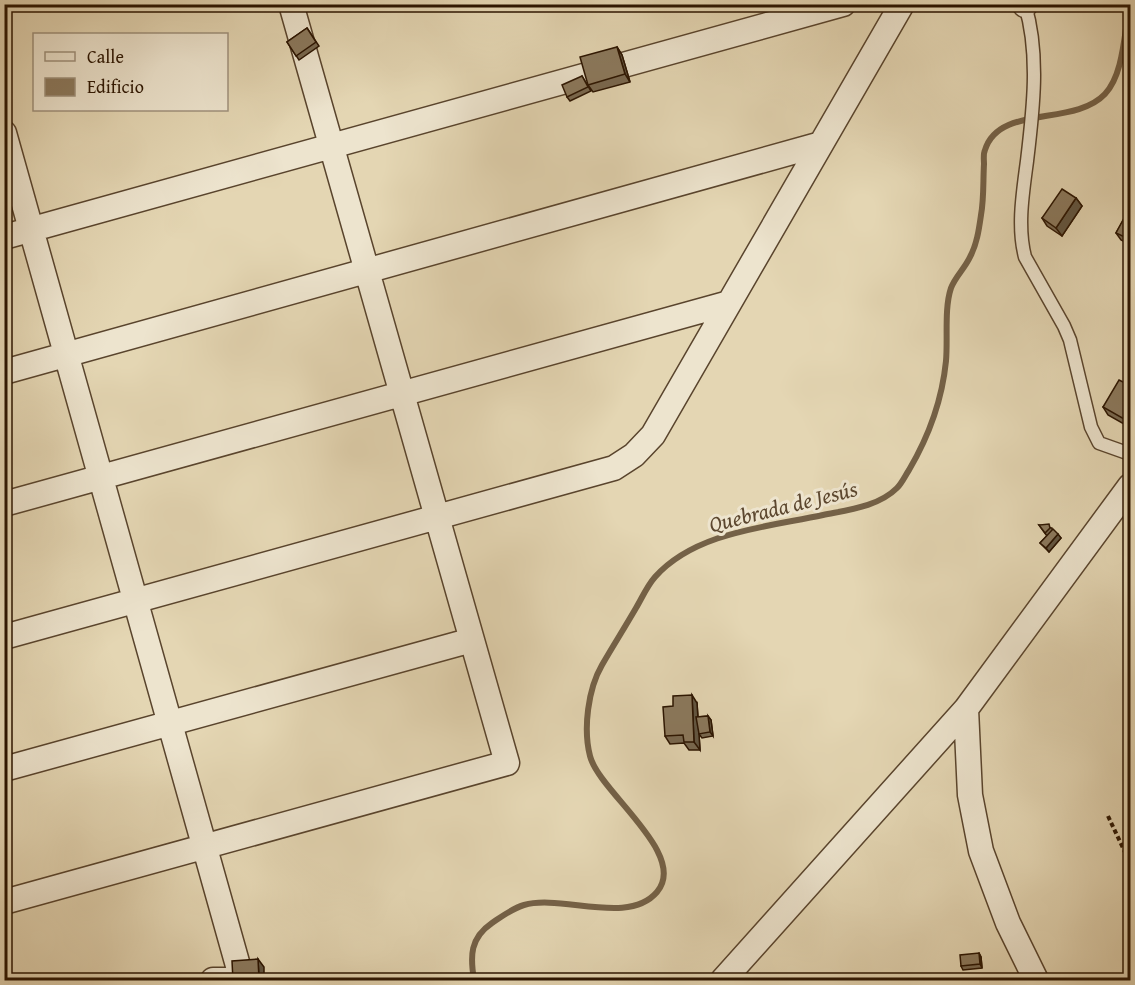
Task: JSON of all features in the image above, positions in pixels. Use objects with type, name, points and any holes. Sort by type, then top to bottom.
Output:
[{"type":"street","points":[[4,902],[507,763],[291,4]]},
{"type":"street","points":[[4,237],[843,4]]},
{"type":"street","points":[[4,637],[614,468],[634,455],[653,435],[902,4]]},
{"type":"street","points":[[4,133],[243,980],[213,981]]},
{"type":"street","points":[[4,372],[821,144]]},
{"type":"street","points":[[4,504],[729,303]]},
{"type":"street","points":[[723,981],[966,709],[1131,486]]},
{"type":"street","points":[[4,769],[472,640]]},
{"type":"street","points":[[966,709],[970,795],[981,851],[1008,923],[1036,981]]},
{"type":"lane","points":[[1025,5],[1029,16],[1033,53],[1030,129],[1021,202],[1022,246],[1025,257],[1070,340],[1090,428],[1099,443],[1131,454]]},
{"type":"path","points":[[1108,816],[1131,863]]},
{"type":"building","points":[[307,28],[316,42],[296,56],[287,42]]},
{"type":"building","points":[[617,47],[625,74],[588,85],[580,57]]},
{"type":"building","points":[[582,76],[588,87],[567,97],[562,85]]},
{"type":"building","points":[[1062,189],[1076,198],[1056,228],[1042,218]]},
{"type":"building","points":[[1131,207],[1131,240],[1116,233]]},
{"type":"building","points":[[1119,380],[1131,386],[1131,423],[1103,407]]},
{"type":"building","points":[[1049,524],[1050,528],[1045,533],[1039,525]]},
{"type":"building","points":[[1053,529],[1058,534],[1046,548],[1040,543]]},
{"type":"building","points":[[692,695],[694,742],[684,742],[683,735],[665,736],[663,707],[673,706],[673,696]]},
{"type":"building","points":[[708,716],[710,732],[699,734],[696,717]]},
{"type":"building","points":[[979,953],[980,964],[961,966],[960,955]]},
{"type":"building","points":[[258,959],[259,979],[233,981],[232,961]]},
{"type":"waterway","name":"Quebrada de Jesús","points":[[474,980],[472,955],[479,935],[503,915],[516,908],[539,903],[629,907],[645,902],[657,892],[664,877],[661,860],[652,842],[597,771],[590,756],[587,734],[588,709],[593,686],[602,665],[655,577],[671,562],[690,550],[711,541],[756,528],[872,504],[899,486],[923,444],[938,404],[946,361],[949,296],[953,284],[968,261],[977,236],[983,203],[985,150],[993,136],[1005,126],[1075,110],[1092,104],[1105,94],[1120,64],[1130,4]]}]
